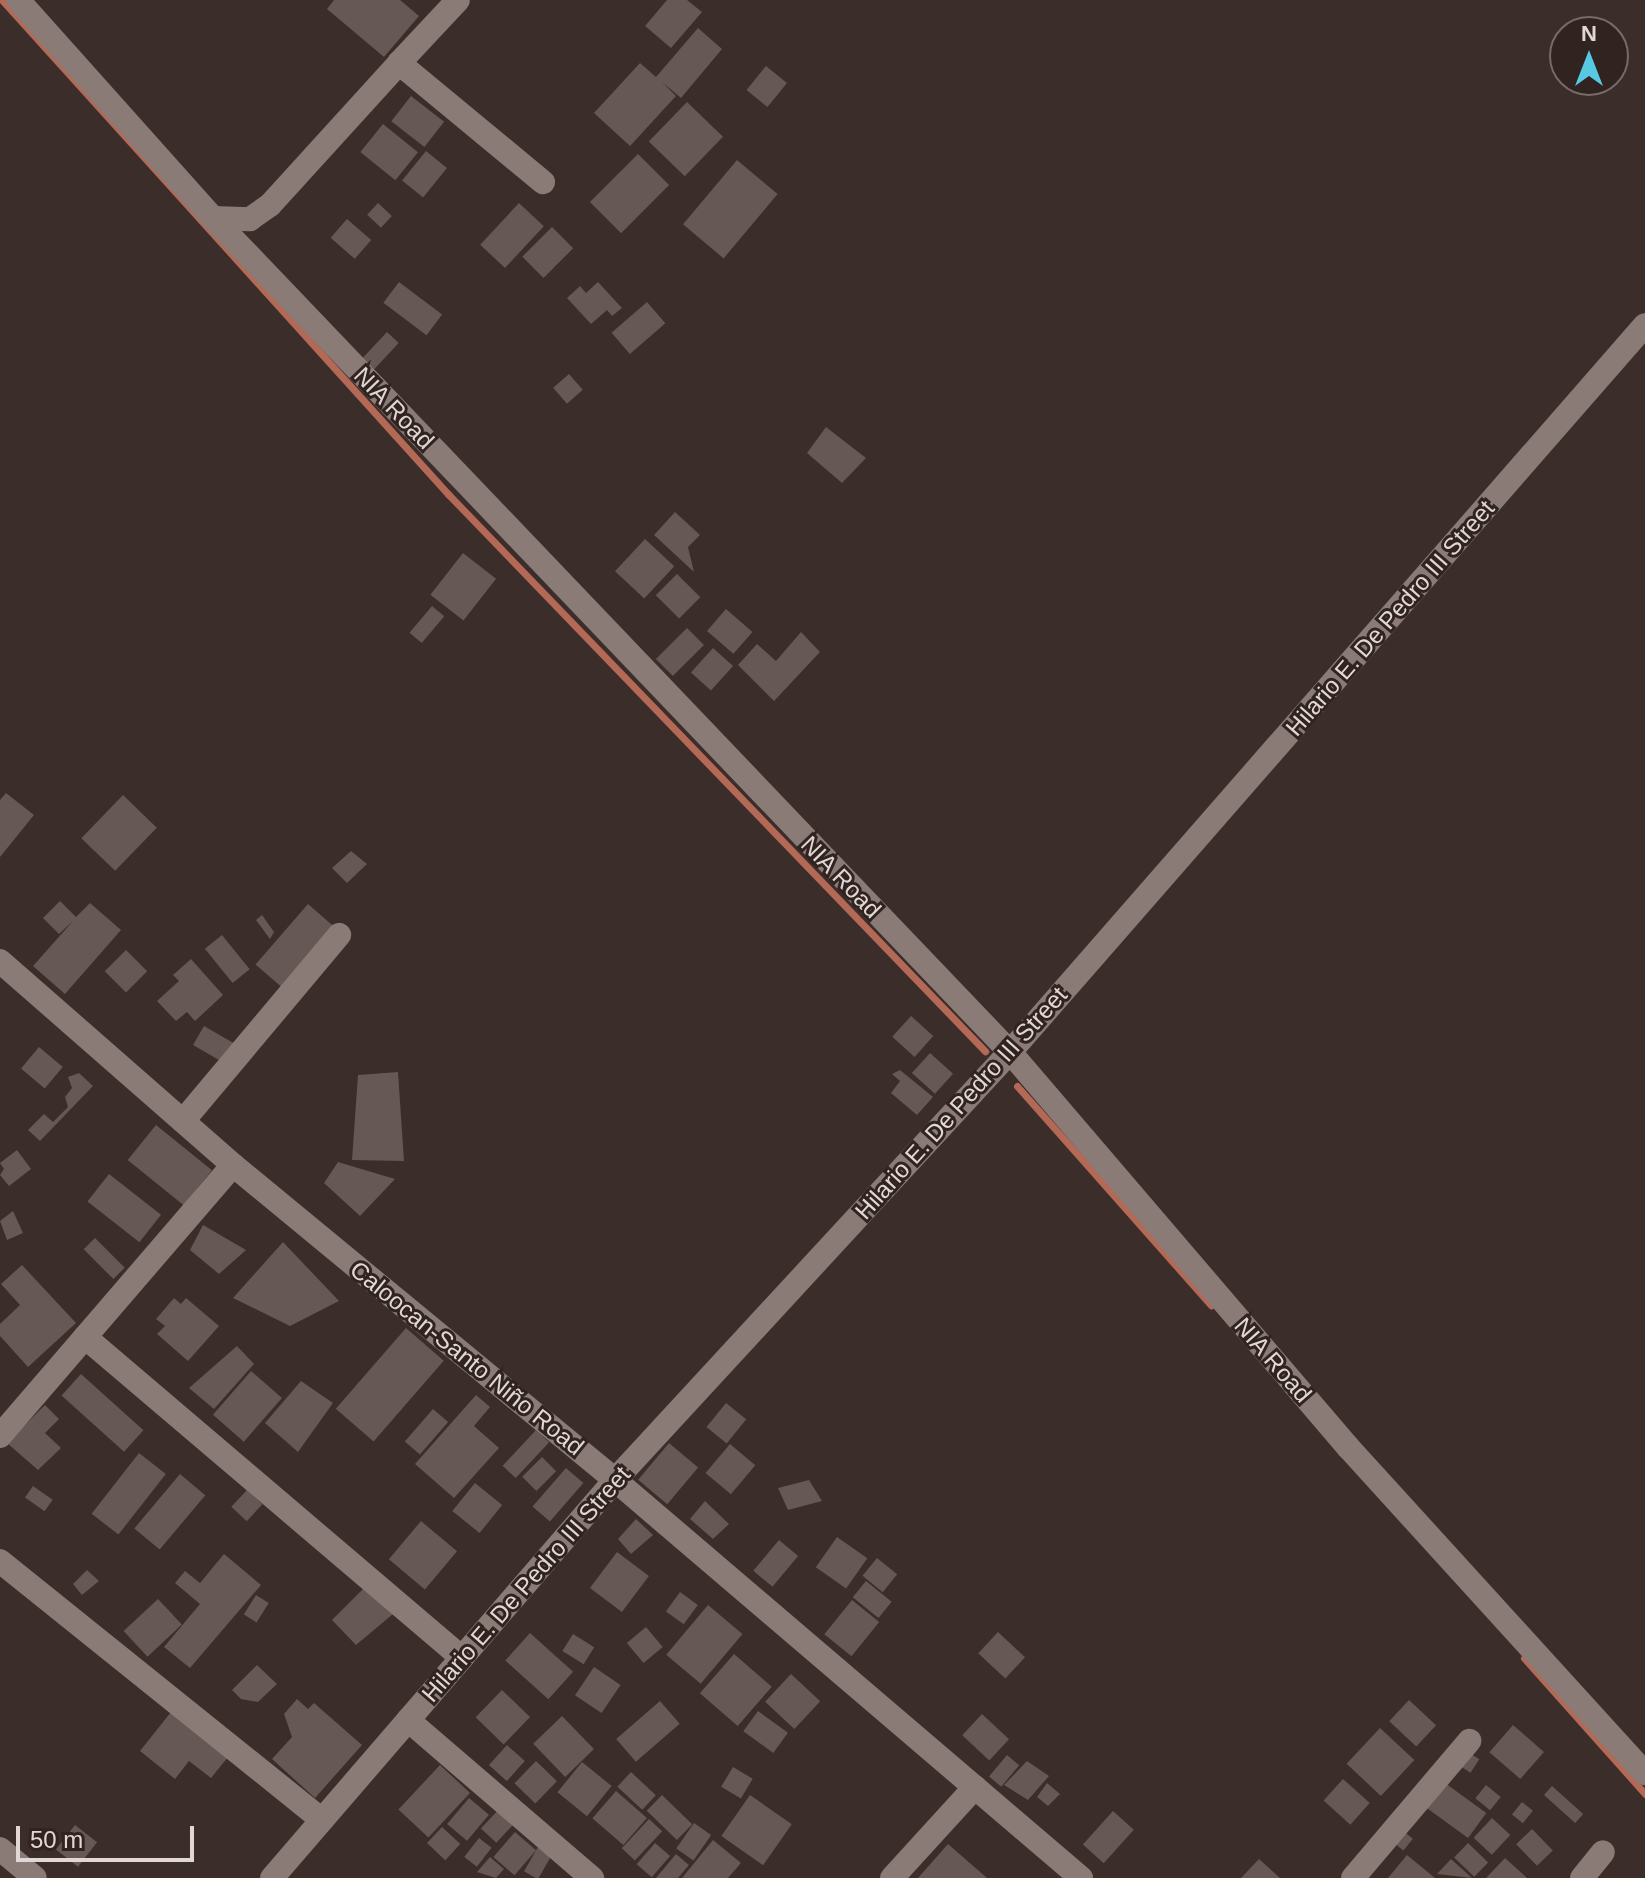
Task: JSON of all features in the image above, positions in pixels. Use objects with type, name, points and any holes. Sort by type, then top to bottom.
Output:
[{"type":"street","name":"NIA Road","points":[[18,0],[213,218],[1010,1052],[1348,1447],[1645,1773]]},
{"type":"street","points":[[213,218],[250,219],[270,205],[458,0]]},
{"type":"street","points":[[399,63],[543,182]]},
{"type":"street","name":"Hilario E. De Pedro III Street","points":[[272,1878],[615,1480],[1010,1052],[1645,325]]},
{"type":"street","points":[[183,1121],[339,935]]},
{"type":"street","name":"Caloocan-Santo Niño Road","points":[[0,961],[233,1165],[615,1480],[1081,1878]]},
{"type":"street","points":[[0,1436],[233,1165]]},
{"type":"street","points":[[85,1337],[462,1658]]},
{"type":"street","points":[[0,1561],[322,1820]]},
{"type":"street","points":[[408,1720],[592,1878]]},
{"type":"street","points":[[1353,1878],[1469,1741]]},
{"type":"street","points":[[892,1878],[975,1787]]},
{"type":"street","points":[[0,1849],[35,1878]]},
{"type":"street","points":[[1582,1878],[1603,1852]]},
{"type":"building","points":[[334,0],[400,0],[419,16],[384,57],[327,9]]},
{"type":"building","points":[[667,0],[687,0],[702,12],[671,48],[645,26]]},
{"type":"building","points":[[698,28],[722,49],[681,98],[662,82],[676,96],[630,146],[594,113],[640,63],[656,77]]},
{"type":"building","points":[[766,66],[787,83],[767,107],[746,90]]},
{"type":"building","points":[[411,96],[444,122],[424,147],[391,121]]},
{"type":"building","points":[[687,102],[723,137],[685,176],[649,142]]},
{"type":"building","points":[[383,124],[418,152],[395,180],[360,152]]},
{"type":"building","points":[[426,151],[447,168],[423,198],[402,181]]},
{"type":"building","points":[[638,154],[669,185],[621,233],[590,202]]},
{"type":"building","points":[[737,160],[778,194],[724,258],[683,224]]},
{"type":"building","points":[[378,203],[392,216],[381,228],[367,215]]},
{"type":"building","points":[[519,203],[544,226],[505,268],[480,245]]},
{"type":"building","points":[[347,219],[371,240],[355,259],[331,238]]},
{"type":"building","points":[[552,227],[573,248],[544,278],[522,257]]},
{"type":"building","points":[[399,282],[442,314],[426,335],[383,303]]},
{"type":"building","points":[[598,282],[622,308],[612,316],[607,310],[591,324],[567,298],[580,286],[586,293]]},
{"type":"building","points":[[647,302],[665,323],[630,354],[612,333]]},
{"type":"building","points":[[387,332],[399,343],[374,369],[362,358]]},
{"type":"building","points":[[569,374],[583,390],[567,404],[553,388]]},
{"type":"building","points":[[826,427],[866,458],[842,483],[807,453]]},
{"type":"building","points":[[675,512],[700,535],[688,547],[694,572],[654,535]]},
{"type":"building","points":[[645,539],[674,566],[644,598],[615,571]]},
{"type":"building","points":[[463,553],[496,579],[463,621],[430,595]]},
{"type":"building","points":[[677,574],[700,597],[679,619],[656,595]]},
{"type":"building","points":[[432,606],[444,616],[422,643],[410,633]]},
{"type":"building","points":[[726,609],[752,632],[733,654],[707,631]]},
{"type":"building","points":[[687,628],[704,645],[673,676],[656,659]]},
{"type":"building","points":[[801,632],[820,652],[774,701],[738,665],[757,644],[776,661]]},
{"type":"building","points":[[713,648],[733,666],[711,691],[691,673]]},
{"type":"building","points":[[6,793],[34,815],[0,857],[0,800]]},
{"type":"building","points":[[123,795],[157,828],[115,871],[81,838]]},
{"type":"building","points":[[351,851],[367,864],[347,883],[332,868]]},
{"type":"building","points":[[60,901],[76,917],[90,903],[121,930],[65,994],[33,966],[73,921],[59,934],[43,918]]},
{"type":"building","points":[[308,904],[334,927],[282,987],[256,964]]},
{"type":"building","points":[[262,915],[274,932],[270,939],[256,920]]},
{"type":"building","points":[[222,935],[250,969],[233,983],[205,949]]},
{"type":"building","points":[[126,950],[147,971],[126,992],[105,971]]},
{"type":"building","points":[[191,959],[223,995],[195,1021],[187,1012],[176,1021],[157,1001],[179,981],[173,975]]},
{"type":"building","points":[[911,1016],[933,1036],[915,1057],[892,1037]]},
{"type":"building","points":[[204,1026],[235,1044],[224,1063],[193,1045]]},
{"type":"building","points":[[39,1047],[63,1067],[45,1088],[21,1068]]},
{"type":"building","points":[[930,1053],[953,1074],[935,1094],[912,1073]]},
{"type":"building","points":[[900,1070],[933,1097],[917,1115],[891,1093],[900,1081],[892,1074]]},
{"type":"building","points":[[398,1072],[404,1161],[352,1160],[358,1075]]},
{"type":"building","points":[[79,1073],[93,1086],[40,1141],[28,1130],[44,1114],[53,1122],[68,1107],[65,1097],[72,1088],[68,1077]]},
{"type":"building","points":[[156,1125],[212,1170],[184,1205],[128,1160]]},
{"type":"building","points":[[17,1150],[31,1169],[9,1186],[0,1175],[4,1169],[0,1163]]},
{"type":"building","points":[[338,1162],[395,1179],[360,1216],[324,1183]]},
{"type":"building","points":[[109,1174],[161,1215],[139,1242],[87,1202]]},
{"type":"building","points":[[13,1211],[23,1233],[7,1240],[0,1221]]},
{"type":"building","points":[[203,1225],[246,1250],[219,1274],[190,1250]]},
{"type":"building","points":[[95,1238],[125,1268],[113,1279],[84,1249]]},
{"type":"building","points":[[283,1242],[339,1301],[290,1326],[233,1298]]},
{"type":"building","points":[[22,1265],[76,1323],[28,1367],[0,1336],[0,1324],[20,1305],[1,1284]]},
{"type":"building","points":[[174,1298],[181,1304],[186,1298],[219,1326],[188,1361],[157,1334],[165,1326],[156,1319]]},
{"type":"building","points":[[406,1328],[444,1361],[374,1442],[336,1409]]},
{"type":"building","points":[[237,1346],[254,1364],[214,1409],[189,1388]]},
{"type":"building","points":[[251,1371],[282,1398],[244,1442],[213,1415]]},
{"type":"building","points":[[81,1374],[143,1430],[124,1452],[62,1396]]},
{"type":"building","points":[[301,1381],[333,1403],[298,1452],[265,1423]]},
{"type":"building","points":[[476,1395],[490,1407],[474,1426],[499,1448],[454,1498],[415,1464]]},
{"type":"building","points":[[726,1403],[746,1419],[727,1443],[706,1427]]},
{"type":"building","points":[[45,1405],[59,1419],[45,1433],[61,1448],[38,1470],[7,1443]]},
{"type":"building","points":[[433,1409],[448,1422],[420,1455],[405,1441]]},
{"type":"building","points":[[536,1430],[549,1442],[516,1478],[503,1466]]},
{"type":"building","points":[[669,1443],[698,1467],[667,1504],[638,1480]]},
{"type":"building","points":[[730,1444],[755,1465],[731,1494],[706,1473]]},
{"type":"building","points":[[139,1453],[166,1474],[118,1535],[92,1514]]},
{"type":"building","points":[[542,1457],[556,1471],[536,1491],[522,1477]]},
{"type":"building","points":[[566,1468],[583,1483],[550,1522],[533,1506]]},
{"type":"building","points":[[180,1474],[205,1495],[160,1550],[134,1528]]},
{"type":"building","points":[[809,1480],[822,1501],[788,1510],[778,1488]]},
{"type":"building","points":[[475,1483],[502,1505],[480,1533],[452,1511]]},
{"type":"building","points":[[33,1486],[53,1500],[45,1511],[25,1497]]},
{"type":"building","points":[[247,1490],[262,1504],[247,1521],[231,1507]]},
{"type":"building","points":[[705,1501],[729,1524],[713,1539],[690,1519]]},
{"type":"building","points":[[636,1519],[653,1535],[631,1554],[618,1539]]},
{"type":"building","points":[[421,1521],[457,1551],[425,1590],[389,1559]]},
{"type":"building","points":[[837,1537],[867,1558],[846,1589],[816,1567]]},
{"type":"building","points":[[779,1540],[798,1556],[772,1587],[753,1571]]},
{"type":"building","points":[[617,1552],[649,1576],[622,1612],[590,1588]]},
{"type":"building","points":[[224,1554],[261,1585],[190,1668],[164,1647],[200,1604],[175,1583],[185,1571],[200,1583]]},
{"type":"building","points":[[877,1558],[897,1574],[883,1592],[863,1576]]},
{"type":"building","points":[[87,1570],[99,1581],[82,1595],[73,1584]]},
{"type":"building","points":[[866,1581],[892,1602],[878,1618],[853,1597]]},
{"type":"building","points":[[364,1588],[393,1614],[356,1645],[332,1620]]},
{"type":"building","points":[[680,1592],[698,1605],[684,1624],[666,1611]]},
{"type":"building","points":[[256,1595],[269,1603],[257,1622],[244,1615]]},
{"type":"building","points":[[158,1599],[182,1625],[147,1657],[124,1631]]},
{"type":"building","points":[[852,1600],[879,1622],[852,1656],[824,1634]]},
{"type":"building","points":[[708,1605],[742,1634],[701,1684],[666,1655]]},
{"type":"building","points":[[646,1627],[663,1647],[644,1663],[627,1643]]},
{"type":"building","points":[[998,1632],[1025,1657],[1005,1678],[978,1653]]},
{"type":"building","points":[[530,1633],[573,1672],[548,1699],[505,1660]]},
{"type":"building","points":[[573,1634],[594,1647],[584,1664],[562,1651]]},
{"type":"building","points":[[734,1654],[772,1687],[738,1726],[700,1693]]},
{"type":"building","points":[[257,1665],[277,1684],[258,1702],[241,1699],[232,1690]]},
{"type":"building","points":[[594,1667],[621,1685],[602,1713],[575,1695]]},
{"type":"building","points":[[791,1674],[820,1701],[794,1729],[765,1702]]},
{"type":"building","points":[[502,1690],[530,1717],[504,1744],[476,1717]]},
{"type":"building","points":[[297,1699],[308,1709],[314,1703],[362,1745],[315,1798],[272,1759],[292,1737],[284,1714]]},
{"type":"building","points":[[1409,1700],[1436,1725],[1416,1746],[1389,1721]]},
{"type":"building","points":[[660,1701],[680,1724],[636,1762],[616,1739]]},
{"type":"building","points":[[758,1711],[788,1733],[773,1753],[743,1731]]},
{"type":"building","points":[[171,1712],[228,1757],[211,1778],[189,1761],[175,1779],[140,1751]]},
{"type":"building","points":[[982,1714],[1009,1739],[989,1760],[962,1735]]},
{"type":"building","points":[[562,1716],[594,1749],[565,1777],[533,1744]]},
{"type":"building","points":[[1513,1725],[1544,1752],[1520,1779],[1489,1752]]},
{"type":"building","points":[[1380,1728],[1414,1760],[1381,1796],[1347,1764]]},
{"type":"building","points":[[507,1745],[525,1761],[507,1781],[489,1765]]},
{"type":"building","points":[[1465,1750],[1479,1759],[1471,1773],[1456,1763]]},
{"type":"building","points":[[1007,1755],[1019,1765],[1001,1787],[989,1776]]},
{"type":"building","points":[[536,1761],[557,1781],[535,1803],[514,1783]]},
{"type":"building","points":[[1027,1761],[1049,1776],[1028,1800],[1004,1785]]},
{"type":"building","points":[[582,1762],[612,1786],[587,1816],[557,1792]]},
{"type":"building","points":[[440,1765],[470,1793],[428,1838],[398,1810]]},
{"type":"building","points":[[733,1767],[753,1779],[741,1799],[721,1787]]},
{"type":"building","points":[[631,1772],[656,1795],[642,1810],[617,1787]]},
{"type":"building","points":[[1343,1779],[1370,1803],[1350,1825],[1324,1801]]},
{"type":"building","points":[[1047,1783],[1060,1794],[1048,1806],[1037,1797]]},
{"type":"building","points":[[1445,1783],[1486,1813],[1468,1838],[1427,1808]]},
{"type":"building","points":[[1486,1785],[1501,1797],[1490,1810],[1475,1798]]},
{"type":"building","points":[[1552,1786],[1583,1814],[1575,1823],[1544,1795]]},
{"type":"building","points":[[616,1791],[647,1818],[623,1845],[592,1818]]},
{"type":"building","points":[[662,1795],[692,1824],[677,1840],[647,1811]]},
{"type":"building","points":[[750,1795],[792,1824],[763,1865],[721,1836]]},
{"type":"building","points":[[469,1798],[489,1815],[467,1841],[447,1824]]},
{"type":"building","points":[[1522,1802],[1533,1811],[1523,1823],[1512,1814]]},
{"type":"building","points":[[500,1808],[515,1822],[496,1843],[481,1828]]},
{"type":"building","points":[[1113,1811],[1134,1830],[1104,1863],[1083,1844]]},
{"type":"building","points":[[1492,1818],[1510,1835],[1492,1855],[1474,1838]]},
{"type":"building","points":[[649,1819],[662,1831],[635,1861],[622,1848]]},
{"type":"building","points":[[694,1823],[711,1835],[693,1860],[676,1848]]},
{"type":"building","points":[[75,1825],[97,1842],[78,1867],[56,1849]]},
{"type":"building","points":[[442,1827],[460,1844],[445,1860],[427,1843]]},
{"type":"building","points":[[1532,1829],[1553,1851],[1537,1866],[1516,1844]]},
{"type":"building","points":[[1402,1830],[1413,1839],[1403,1850],[1393,1842]]},
{"type":"building","points":[[515,1832],[536,1850],[514,1875],[493,1857]]},
{"type":"building","points":[[479,1838],[492,1848],[477,1867],[464,1857]]},
{"type":"building","points":[[713,1840],[741,1863],[728,1878],[682,1878]]},
{"type":"building","points":[[655,1843],[670,1856],[652,1877],[637,1864]]},
{"type":"building","points":[[1468,1843],[1488,1862],[1474,1877],[1454,1857]]},
{"type":"building","points":[[948,1844],[987,1878],[918,1878]]},
{"type":"building","points":[[538,1847],[552,1855],[539,1878],[524,1871]]},
{"type":"building","points":[[676,1854],[689,1865],[678,1878],[656,1878]]},
{"type":"building","points":[[1407,1855],[1435,1878],[1388,1878]]},
{"type":"building","points":[[490,1857],[504,1869],[496,1878],[477,1872]]},
{"type":"building","points":[[1505,1858],[1527,1878],[1486,1878]]},
{"type":"building","points":[[1259,1859],[1280,1878],[1241,1878]]},
{"type":"building","points":[[1451,1859],[1472,1878],[1437,1874]]},
{"type":"waterway","points":[[2,0],[448,494],[985,1051]]},
{"type":"waterway","points":[[1017,1086],[1211,1305]]},
{"type":"waterway","points":[[1524,1658],[1645,1794]]}]
